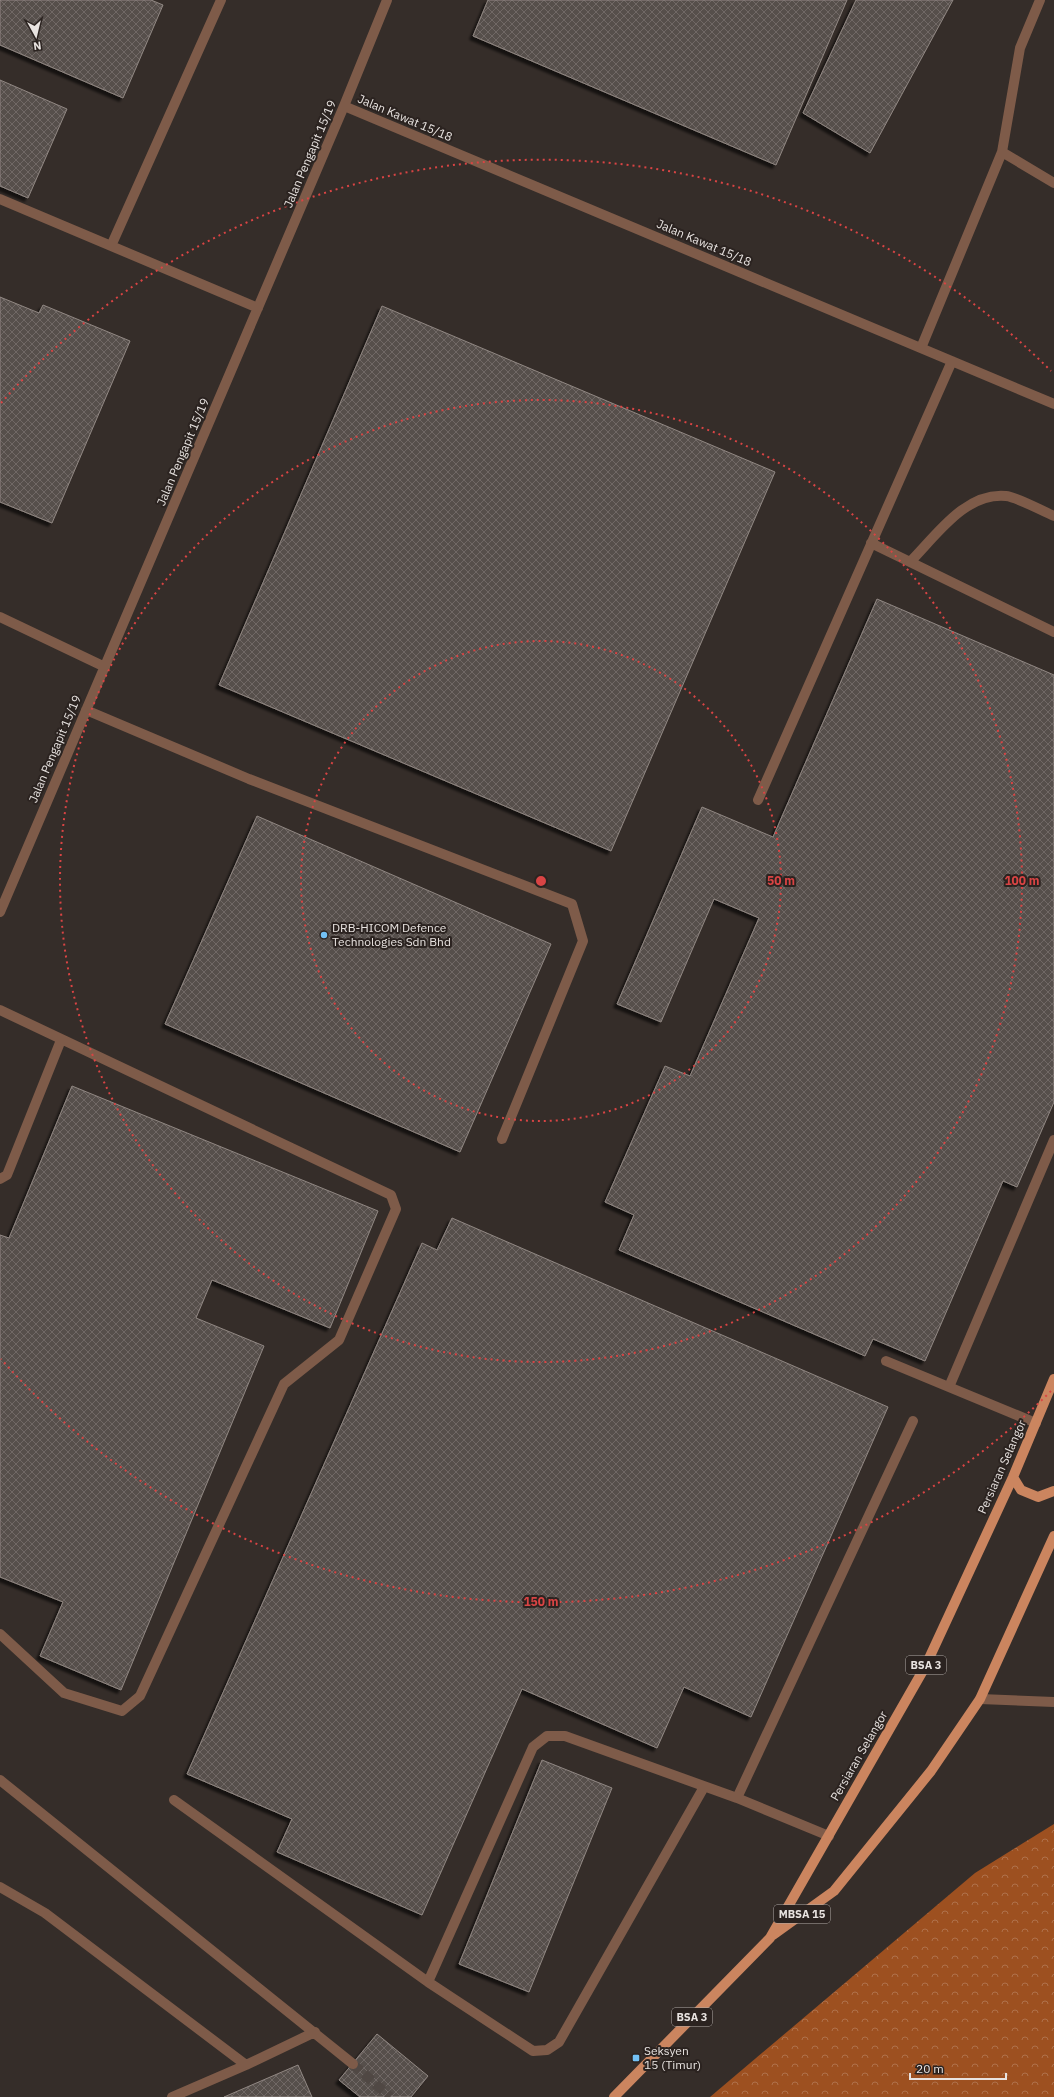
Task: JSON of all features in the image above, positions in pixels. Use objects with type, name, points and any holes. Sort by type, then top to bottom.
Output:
[{"type":"main road","name":"Persiaran Selangor","points":[[614,2097],[770,1938],[925,1667],[1013,1477],[1054,1379]]},
{"type":"main road","points":[[1013,1477],[1021,1490],[1038,1497],[1054,1491]]},
{"type":"main road","points":[[980,1699],[1054,1536]]},
{"type":"main road","name":"MBSA 15","points":[[770,1938],[834,1891],[931,1771],[980,1699]]},
{"type":"street","points":[[111,246],[221,0]]},
{"type":"street","name":"Jalan Pengapit 15/19","points":[[0,912],[2,901],[104,668],[388,0]]},
{"type":"street","points":[[921,348],[1002,152],[1020,48],[1040,0]]},
{"type":"street","name":"Jalan Kawat 15/18","points":[[344,106],[1054,404]]},
{"type":"street","points":[[1002,152],[1054,183]]},
{"type":"street","points":[[0,199],[258,308]]},
{"type":"street","points":[[758,800],[952,361]]},
{"type":"street","points":[[910,562],[970,503],[986,497],[1007,496],[1054,516]]},
{"type":"street","points":[[871,542],[1054,632]]},
{"type":"street","points":[[0,617],[104,668]]},
{"type":"street","points":[[86,710],[249,779],[572,904],[583,941],[502,1139]]},
{"type":"street","points":[[0,1010],[391,1195],[396,1209],[339,1340],[284,1384],[140,1696],[122,1711],[64,1693],[0,1634]]},
{"type":"street","points":[[0,1179],[7,1175],[61,1040]]},
{"type":"street","points":[[949,1386],[1054,1140]]},
{"type":"street","points":[[886,1360],[1036,1423]]},
{"type":"street","points":[[737,1798],[913,1420]]},
{"type":"street","points":[[980,1699],[1054,1702]]},
{"type":"street","points":[[428,1982],[533,1747],[547,1736],[565,1736],[737,1798],[829,1836]]},
{"type":"street","points":[[0,1780],[353,2064]]},
{"type":"street","points":[[174,1800],[428,1982],[533,2051],[548,2050],[559,2042],[704,1787]]},
{"type":"street","points":[[0,1887],[45,1913],[246,2065]]},
{"type":"street","points":[[172,2097],[246,2065],[315,2032]]},
{"type":"green space","points":[[1054,1824],[1054,2097],[710,2097],[975,1873]]},
{"type":"building","points":[[0,0],[151,0],[163,5],[123,98],[0,45]]},
{"type":"building","points":[[488,0],[847,0],[776,165],[473,36]]},
{"type":"building","points":[[856,0],[953,0],[870,153],[803,113]]},
{"type":"building","points":[[0,80],[67,109],[28,198],[0,186]]},
{"type":"building","points":[[0,297],[39,313],[43,305],[130,341],[52,523],[0,502]]},
{"type":"building","points":[[382,306],[775,472],[611,851],[219,685]]},
{"type":"building","points":[[877,599],[1054,675],[1054,1102],[1017,1187],[1003,1181],[925,1361],[873,1339],[865,1356],[619,1250],[634,1215],[605,1202],[665,1066],[690,1076],[759,918],[714,899],[661,1022],[617,1004],[702,807],[773,837]]},
{"type":"building","points":[[257,816],[551,944],[460,1152],[165,1024]]},
{"type":"building","points":[[72,1086],[378,1211],[330,1328],[212,1280],[196,1318],[264,1346],[121,1690],[40,1656],[63,1602],[0,1577],[0,1235],[9,1238]]},
{"type":"building","points":[[452,1218],[888,1407],[751,1717],[684,1687],[657,1748],[522,1689],[422,1915],[277,1852],[292,1819],[187,1774],[422,1243],[437,1250]]},
{"type":"building","points":[[542,1760],[612,1788],[529,1992],[459,1964]]},
{"type":"building","points":[[377,2034],[428,2076],[411,2097],[360,2097],[339,2080]]},
{"type":"building","points":[[298,2065],[312,2097],[224,2097]]},
{"type":"tunnel","points":[[353,2064],[390,2097]]},
{"type":"place","name":"DRB-HICOM Defence Technologies Sdn Bhd","points":[[324,935]]},
{"type":"place","name":"Seksyen 15 (Timur)","points":[[636,2058]]}]
